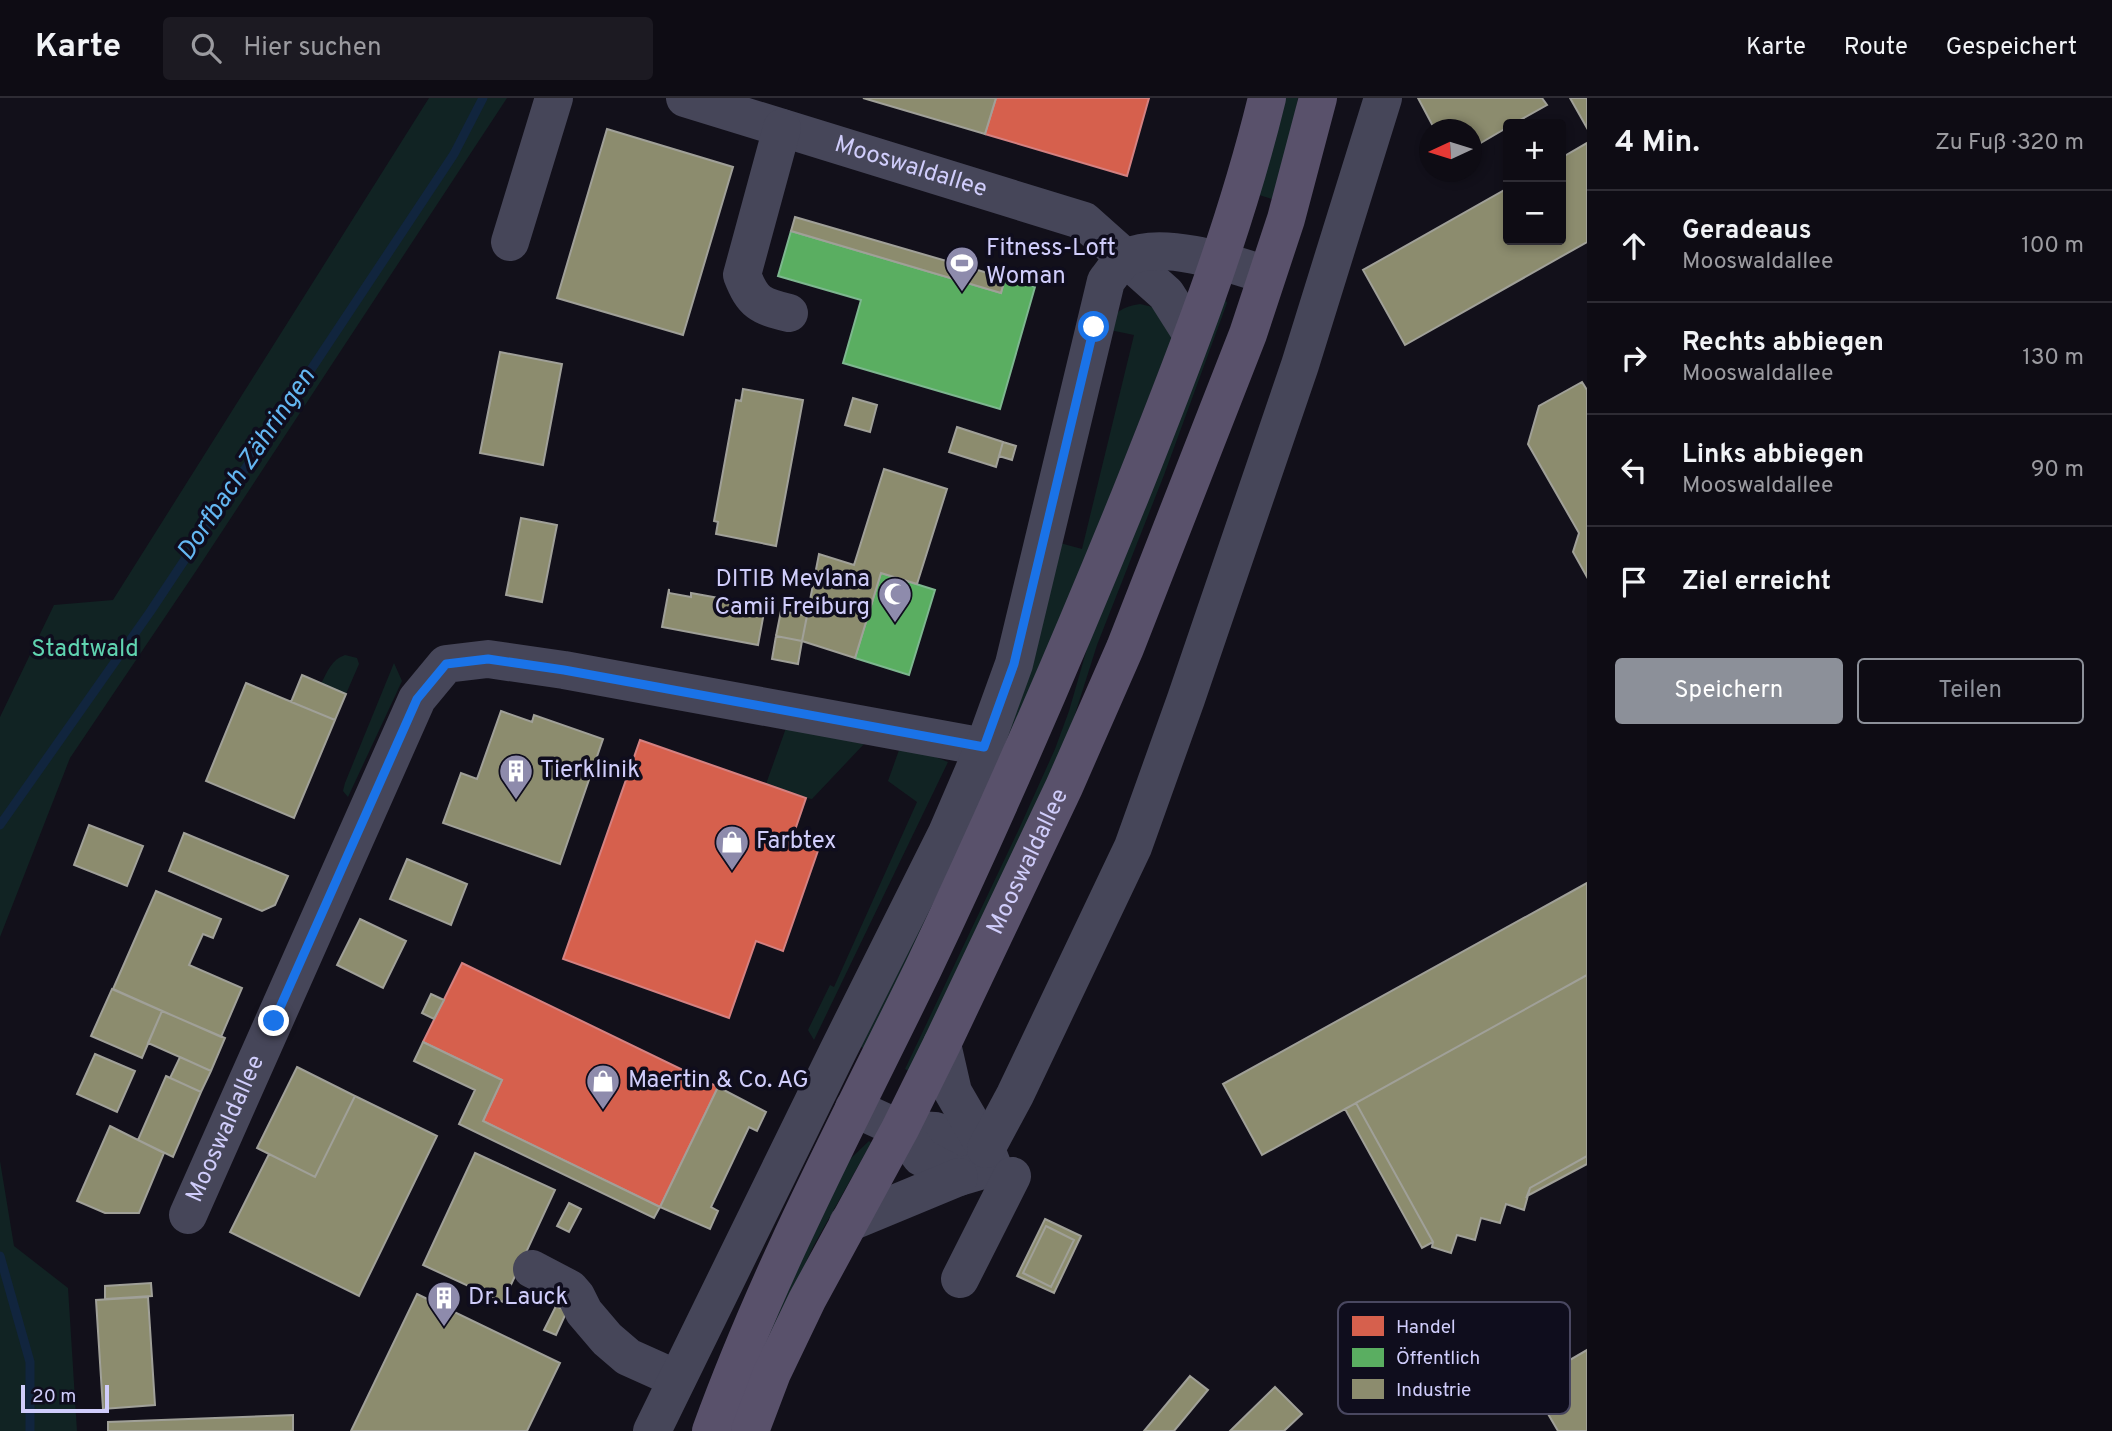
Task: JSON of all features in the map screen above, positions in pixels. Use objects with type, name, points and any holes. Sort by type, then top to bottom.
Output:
[{"type":"main road","name":"Mooswaldallee","points":[[711,1431],[759,1311],[811,1196],[988,834],[1046,700],[1146,457],[1192,335],[1219,260],[1267,98]]},
{"type":"main road","name":"Mooswaldallee","points":[[750,1431],[772,1373],[807,1300],[900,1129],[942,1044],[1064,787],[1125,648],[1248,334],[1286,219],[1318,98]]},
{"type":"street","points":[[510,242],[554,98]]},
{"type":"street","name":"Mooswaldallee","points":[[685,98],[1084,221],[1166,294],[1192,335]]},
{"type":"street","points":[[986,1149],[1015,1095],[1133,847],[1300,365],[1383,98]]},
{"type":"street","points":[[782,128],[742,275],[756,301],[766,308],[789,313]]},
{"type":"street","points":[[652,1431],[947,833],[984,747],[1014,664],[1106,281],[1126,257],[1151,252],[1219,260],[1266,275]]},
{"type":"street","name":"Mooswaldallee","points":[[188,1215],[417,699],[446,664],[488,659],[564,670],[984,747]]},
{"type":"street","points":[[848,1223],[958,1177],[993,1167],[986,1149],[953,1092],[942,1044]]},
{"type":"street","points":[[854,1108],[900,1129],[935,1131],[986,1149]]},
{"type":"street","points":[[900,1129],[921,1157],[958,1177]]},
{"type":"street","points":[[960,1279],[1012,1176]]},
{"type":"street","points":[[532,1269],[570,1289],[599,1330],[628,1357],[677,1380]]},
{"type":"green space","name":"Stadtwald","points":[[429,98],[507,98],[70,758],[0,937],[0,717],[54,605],[113,600]]},
{"type":"green space","points":[[1284,98],[1298,98],[1289,149],[1275,200],[1256,194]]},
{"type":"green space","points":[[1225,299],[1227,303],[1164,475],[1097,645],[1063,752],[912,1073],[905,1069],[1055,749],[1088,645]]},
{"type":"green space","points":[[1140,304],[1157,308],[1174,333],[1037,682],[865,1049],[857,1045],[1060,543],[1082,549],[1134,335],[1105,329],[1119,311]]},
{"type":"green space","points":[[345,655],[357,658],[359,664],[346,694],[321,684],[333,663]]},
{"type":"green space","points":[[394,663],[402,681],[348,797],[343,791],[345,783]]},
{"type":"green space","points":[[786,728],[864,744],[812,799],[806,798],[766,784]]},
{"type":"green space","points":[[899,750],[928,754],[948,762],[814,1040],[808,1030],[830,985],[834,987],[917,802],[888,781]]},
{"type":"green space","points":[[869,1141],[871,1143],[814,1245],[763,1354],[757,1353],[848,1161]]},
{"type":"green space","points":[[0,1161],[14,1246],[68,1288],[77,1431],[0,1431]]},
{"type":"building: Handel","points":[[996,98],[1149,98],[1127,176],[985,134]]},
{"type":"building: Handel","points":[[640,740],[806,798],[793,836],[820,845],[783,951],[756,941],[729,1018],[563,959]]},
{"type":"building: Handel","points":[[462,963],[718,1087],[660,1207],[483,1121],[502,1080],[423,1042]]},
{"type":"building: Öffentlich","points":[[791,231],[1001,293],[1005,278],[1035,287],[1000,409],[843,363],[861,300],[778,276]]},
{"type":"building: Öffentlich","name":"DITIB Mevlana Camii Freiburg","points":[[881,573],[935,590],[909,675],[855,658]]},
{"type":"building: Industrie","points":[[863,98],[996,98],[985,134]]},
{"type":"building: Industrie","points":[[1418,98],[1542,98],[1547,105],[1522,119],[1503,119],[1503,130],[1482,142],[1482,119],[1429,119]]},
{"type":"building: Industrie","points":[[1570,98],[1587,98],[1587,128]]},
{"type":"building: Industrie","points":[[607,129],[733,167],[683,335],[557,298]]},
{"type":"building: Industrie","points":[[1587,143],[1587,242],[1405,345],[1363,270],[1503,191],[1503,245],[1566,245],[1566,155]]},
{"type":"building: Industrie","points":[[795,217],[1005,278],[1001,293],[791,231]]},
{"type":"building: Industrie","points":[[500,352],[562,364],[543,465],[480,453]]},
{"type":"building: Industrie","points":[[1582,382],[1587,390],[1587,577],[1573,552],[1579,533],[1528,444],[1539,406]]},
{"type":"building: Industrie","points":[[743,389],[803,400],[776,546],[716,534],[718,522],[714,521],[736,400],[741,401]]},
{"type":"building: Industrie","points":[[853,398],[877,405],[870,432],[845,425]]},
{"type":"building: Industrie","points":[[957,427],[1003,442],[996,467],[949,452]]},
{"type":"building: Industrie","points":[[1003,442],[1016,446],[1012,460],[999,456]]},
{"type":"building: Industrie","points":[[884,469],[947,489],[917,584],[881,573],[855,658],[802,641],[819,554],[854,565]]},
{"type":"building: Industrie","points":[[521,518],[557,525],[542,602],[506,595]]},
{"type":"building: Industrie","points":[[669,589],[669,593],[691,597],[691,593],[741,602],[740,606],[762,610],[763,606],[765,607],[758,645],[662,627]]},
{"type":"building: Industrie","points":[[781,611],[807,616],[802,641],[776,636]]},
{"type":"building: Industrie","points":[[776,636],[802,641],[798,664],[772,659]]},
{"type":"building: Industrie","points":[[302,675],[346,694],[335,720],[291,702]]},
{"type":"building: Industrie","points":[[246,683],[335,720],[294,818],[206,781]]},
{"type":"building: Industrie","name":"Tierklinik","points":[[501,711],[532,722],[534,715],[603,739],[560,864],[443,823],[461,773],[477,779]]},
{"type":"building: Industrie","points":[[89,825],[143,846],[127,886],[74,865]]},
{"type":"building: Industrie","points":[[184,833],[288,876],[275,905],[262,911],[169,871]]},
{"type":"building: Industrie","points":[[407,859],[467,884],[451,925],[390,899]]},
{"type":"building: Industrie","points":[[1587,883],[1587,975],[1262,1155],[1223,1084]]},
{"type":"building: Industrie","points":[[156,891],[221,919],[213,938],[203,934],[189,965],[242,988],[221,1037],[113,989]]},
{"type":"building: Industrie","points":[[360,919],[406,941],[383,988],[337,965]]},
{"type":"building: Industrie","points":[[1587,975],[1587,1156],[1530,1188],[1524,1210],[1506,1204],[1500,1223],[1481,1218],[1475,1240],[1457,1235],[1451,1253],[1432,1247],[1433,1242],[1356,1103]]},
{"type":"building: Industrie","points":[[112,989],[162,1011],[142,1058],[91,1036]]},
{"type":"building: Industrie","points":[[431,994],[444,1000],[434,1019],[422,1013]]},
{"type":"building: Industrie","points":[[162,1011],[225,1038],[211,1071],[148,1043]]},
{"type":"building: Industrie","points":[[423,1042],[502,1080],[483,1121],[660,1207],[654,1218],[459,1124],[475,1090],[414,1061]]},
{"type":"building: Industrie","points":[[95,1054],[135,1071],[117,1112],[77,1094]]},
{"type":"building: Industrie","points":[[180,1057],[211,1071],[201,1092],[170,1078]]},
{"type":"building: Industrie","points":[[297,1067],[355,1096],[315,1177],[257,1148]]},
{"type":"building: Industrie","points":[[166,1076],[201,1092],[173,1157],[138,1140]]},
{"type":"building: Industrie","points":[[718,1087],[766,1112],[757,1131],[749,1127],[711,1207],[718,1211],[710,1229],[660,1207]]},
{"type":"building: Industrie","points":[[355,1096],[437,1136],[359,1296],[230,1232],[269,1154],[315,1177]]},
{"type":"building: Industrie","points":[[1356,1103],[1433,1242],[1422,1248],[1345,1109]]},
{"type":"building: Industrie","points":[[110,1126],[164,1153],[139,1213],[105,1213],[77,1201]]},
{"type":"building: Industrie","points":[[475,1153],[555,1190],[503,1302],[423,1265]]},
{"type":"building: Industrie","points":[[1587,1156],[1587,1164],[1527,1196],[1530,1188]]},
{"type":"building: Industrie","points":[[569,1203],[581,1209],[569,1232],[557,1226]]},
{"type":"building: Industrie","points":[[1045,1219],[1081,1236],[1054,1293],[1017,1276]],"holes":[[[1046,1226],[1074,1240],[1051,1287],[1023,1273]]]},
{"type":"building: Industrie","points":[[1046,1226],[1074,1240],[1051,1287],[1023,1273]]},
{"type":"building: Industrie","points":[[151,1283],[152,1296],[105,1299],[105,1286]]},
{"type":"building: Industrie","name":"Dr. Lauck","points":[[417,1294],[560,1363],[527,1431],[351,1431]]},
{"type":"building: Industrie","points":[[148,1297],[155,1405],[103,1409],[96,1300]]},
{"type":"building: Industrie","points":[[556,1306],[567,1311],[556,1335],[544,1330]]},
{"type":"building: Industrie","points":[[1587,1350],[1587,1431],[1558,1431],[1548,1414],[1570,1414],[1570,1360]]},
{"type":"building: Industrie","points":[[1190,1376],[1208,1390],[1174,1431],[1144,1431]]},
{"type":"building: Industrie","points":[[1275,1387],[1302,1414],[1284,1431],[1230,1431]]},
{"type":"building: Industrie","points":[[293,1415],[293,1431],[108,1431],[108,1422]]},
{"type":"waterway","name":"Dorfbach Zähringen","points":[[0,825],[150,612],[454,154],[483,98]]},
{"type":"waterway","name":"Dorfbach Zähringen","points":[[0,1256],[30,1362],[30,1431]]},
{"type":"place","name":"Fitness-Loft Woman","points":[[962,293]]},
{"type":"place","name":"DITIB Mevlana Camii Freiburg","points":[[895,624]]},
{"type":"place","name":"Tierklinik","points":[[516,801]]},
{"type":"place","name":"Farbtex","points":[[732,872]]},
{"type":"place","name":"Maertin & Co. AG","points":[[603,1111]]},
{"type":"place","name":"Dr. Lauck","points":[[444,1328]]},
{"type":"route","points":[[274,1021],[417,699],[446,664],[488,659],[564,670],[984,747],[1014,664],[1094,327]]}]
